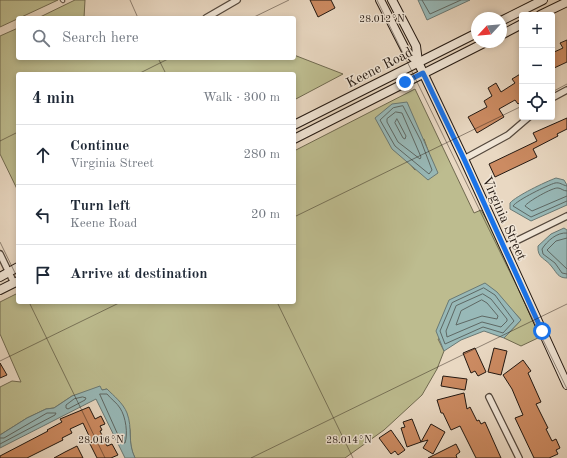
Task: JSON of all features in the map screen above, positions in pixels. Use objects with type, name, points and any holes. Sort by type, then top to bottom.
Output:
[{"type":"main road","points":[[380,0],[406,51],[418,62]]},
{"type":"main road","points":[[392,0],[416,46],[418,62]]},
{"type":"main road","points":[[507,18],[543,0]]},
{"type":"main road","points":[[546,12],[567,2]]},
{"type":"main road","points":[[507,32],[519,26]]},
{"type":"main road","name":"Keene Road","points":[[296,125],[471,36]]},
{"type":"main road","name":"Keene Road","points":[[296,138],[474,48]]},
{"type":"main road","name":"Virginia Street","points":[[418,62],[567,385]]},
{"type":"main road","points":[[0,277],[16,268]]},
{"type":"main road","points":[[0,290],[16,282]]},
{"type":"street","points":[[209,16],[237,0]]},
{"type":"street","points":[[555,96],[567,90]]},
{"type":"street","points":[[464,159],[508,135],[526,120]]},
{"type":"street","points":[[504,247],[567,216]]},
{"type":"street","points":[[0,254],[16,282]]},
{"type":"street","points":[[489,397],[519,458]]},
{"type":"shaded area","points":[[0,0],[58,0],[24,16],[16,16],[16,20],[0,27]]},
{"type":"shaded area","points":[[75,0],[85,0],[84,16],[42,16]]},
{"type":"shaded area","points":[[16,29],[16,60],[296,60],[296,56],[343,74],[296,99],[296,72],[16,72],[16,187],[0,154],[0,36]]},
{"type":"shaded area","points":[[415,89],[474,213],[481,210],[491,227],[540,337],[521,346],[504,338],[521,320],[513,311],[438,339],[444,351],[437,369],[422,395],[384,430],[345,458],[135,458],[131,447],[130,430],[127,421],[107,389],[72,396],[54,408],[46,409],[27,418],[0,435],[0,387],[12,381],[21,382],[0,334],[0,302],[16,294],[16,304],[296,304],[296,150]],"holes":[[[424,139],[431,159],[415,170],[403,156],[392,149]]]},
{"type":"water","points":[[418,0],[470,0],[427,20]]},
{"type":"water","points":[[407,102],[438,173],[428,180],[392,149],[375,118],[392,104]]},
{"type":"water","points":[[556,178],[564,180],[567,185],[567,205],[531,221],[510,209],[510,203],[513,200]]},
{"type":"water","points":[[564,228],[567,230],[567,278],[558,275],[550,264],[540,256],[538,250],[538,246],[551,234]]},
{"type":"water","points":[[485,283],[497,292],[521,320],[504,338],[484,331],[461,340],[444,351],[436,331],[449,300]]},
{"type":"water","points":[[100,386],[102,390],[107,389],[118,400],[127,413],[130,424],[131,446],[135,458],[125,458],[96,399],[0,448],[0,435],[27,418],[46,409],[54,408],[72,396]]},
{"type":"building","points":[[310,0],[331,0],[335,8],[318,17]]},
{"type":"building","points":[[567,40],[567,62],[555,68],[555,52],[563,48],[560,43]]},
{"type":"building","points":[[519,75],[519,103],[518,104],[515,100],[499,109],[504,117],[477,133],[468,117],[487,107],[484,101],[492,96],[488,88],[496,83],[501,92],[515,83],[512,79]]},
{"type":"building","points":[[567,118],[567,129],[557,134],[558,136],[533,149],[537,157],[495,177],[489,164],[537,141],[533,133]]},
{"type":"building","points":[[475,348],[486,372],[478,376],[475,371],[471,373],[463,353]]},
{"type":"building","points":[[494,348],[507,351],[501,375],[488,372]]},
{"type":"building","points":[[523,360],[531,371],[528,373],[541,402],[536,404],[548,428],[546,429],[552,441],[556,439],[560,448],[556,450],[558,454],[549,458],[534,458],[515,418],[523,415],[512,389],[503,375]]},
{"type":"building","points":[[0,363],[7,375],[0,378]]},
{"type":"building","points":[[443,376],[467,379],[465,390],[441,386]]},
{"type":"building","points":[[464,393],[467,409],[470,407],[477,421],[479,420],[481,424],[485,422],[501,458],[476,458],[460,426],[451,430],[443,413],[441,413],[437,400]]},
{"type":"building","points":[[89,407],[95,419],[101,416],[105,424],[100,426],[102,430],[100,431],[107,446],[112,444],[118,455],[111,458],[97,458],[88,440],[90,438],[83,423],[70,429],[72,433],[62,438],[63,440],[27,458],[0,458],[0,456],[62,422],[60,419]]},
{"type":"building","points":[[412,419],[421,442],[407,447],[401,428],[405,427],[403,422]]},
{"type":"building","points":[[431,424],[445,432],[433,454],[423,448],[428,440],[421,442]]},
{"type":"building","points":[[391,430],[405,450],[398,455],[395,451],[391,454],[379,438]]},
{"type":"building","points":[[456,444],[460,452],[456,455],[457,458],[428,458]]},
{"type":"building","points":[[77,446],[83,458],[54,458],[65,452]]},
{"type":"route","points":[[405,82],[423,73],[464,159],[542,331]]}]
